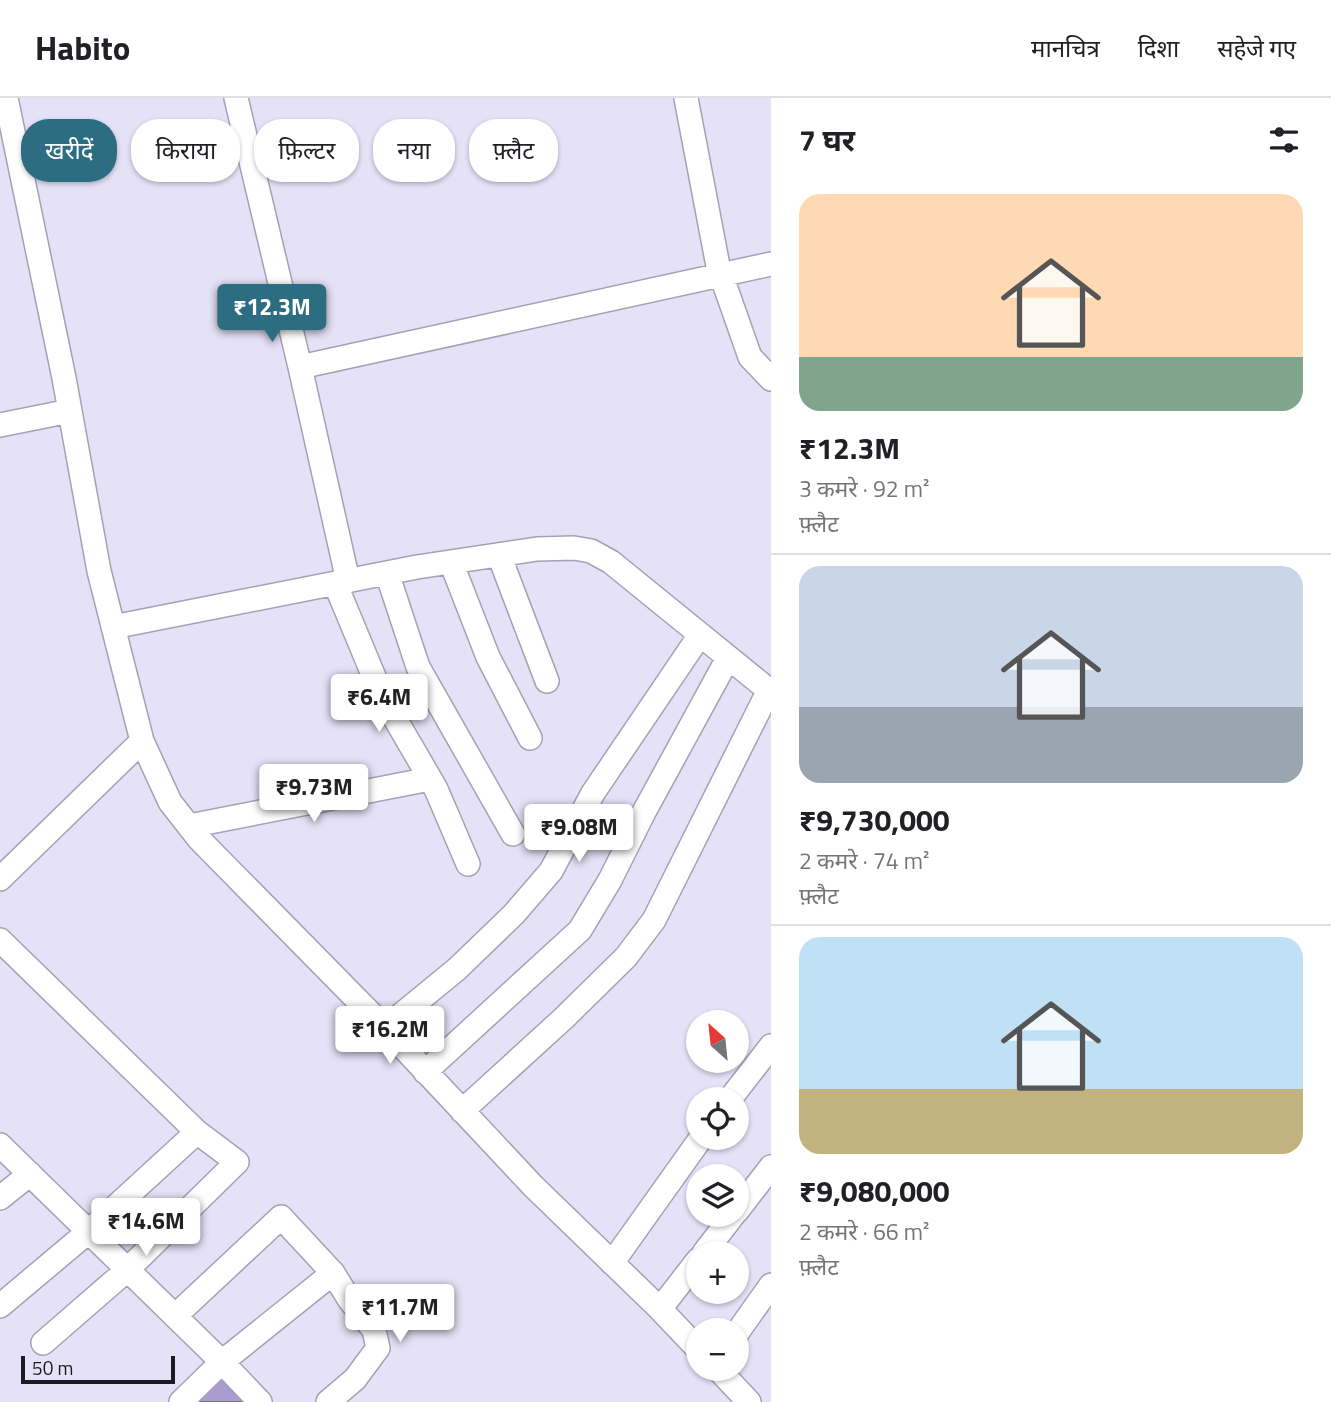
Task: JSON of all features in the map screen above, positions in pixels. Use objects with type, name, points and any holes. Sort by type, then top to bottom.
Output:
[{"type":"street","points":[[6,98],[70,411],[99,571],[142,741],[170,802],[208,849],[385,1028],[533,1186],[686,1336]]},
{"type":"street","points":[[236,98],[300,367],[342,582],[383,696],[430,779],[468,864]]},
{"type":"street","points":[[686,98],[721,275],[750,357],[771,379]]},
{"type":"street","points":[[300,367],[771,264]]},
{"type":"street","points":[[0,425],[70,411]]},
{"type":"street","points":[[113,627],[451,562],[537,549],[575,548],[591,551],[611,562],[770,691],[654,920],[626,957],[462,1111]]},
{"type":"street","points":[[499,555],[547,681]]},
{"type":"street","points":[[451,562],[488,657],[530,738]]},
{"type":"street","points":[[387,573],[418,667],[513,834]]},
{"type":"street","points":[[385,1028],[466,960],[514,914],[551,871],[593,793],[700,635]]},
{"type":"street","points":[[425,1072],[580,929],[610,880],[728,658]]},
{"type":"street","points":[[0,879],[142,741]]},
{"type":"street","points":[[189,826],[430,779]]},
{"type":"street","points":[[0,940],[197,1132],[237,1162],[127,1270],[43,1343]]},
{"type":"street","points":[[739,1087],[771,1046]]},
{"type":"street","points":[[0,1306],[88,1232],[197,1132]]},
{"type":"street","points":[[0,1145],[260,1402]]},
{"type":"street","points":[[612,1263],[692,1150]]},
{"type":"street","points":[[749,1195],[771,1167]]},
{"type":"street","points":[[0,1198],[30,1174]]},
{"type":"street","points":[[175,1316],[281,1217],[333,1273],[349,1299],[374,1330],[379,1348],[341,1398]]},
{"type":"street","points":[[713,1241],[724,1227]]},
{"type":"street","points":[[181,1402],[222,1362],[333,1273]]},
{"type":"street","points":[[660,1309],[686,1275]]},
{"type":"street","points":[[748,1318],[771,1286]]},
{"type":"street","points":[[729,1381],[749,1402]]},
{"type":"building","points":[[224,1371],[250,1402],[186,1402]]}]
